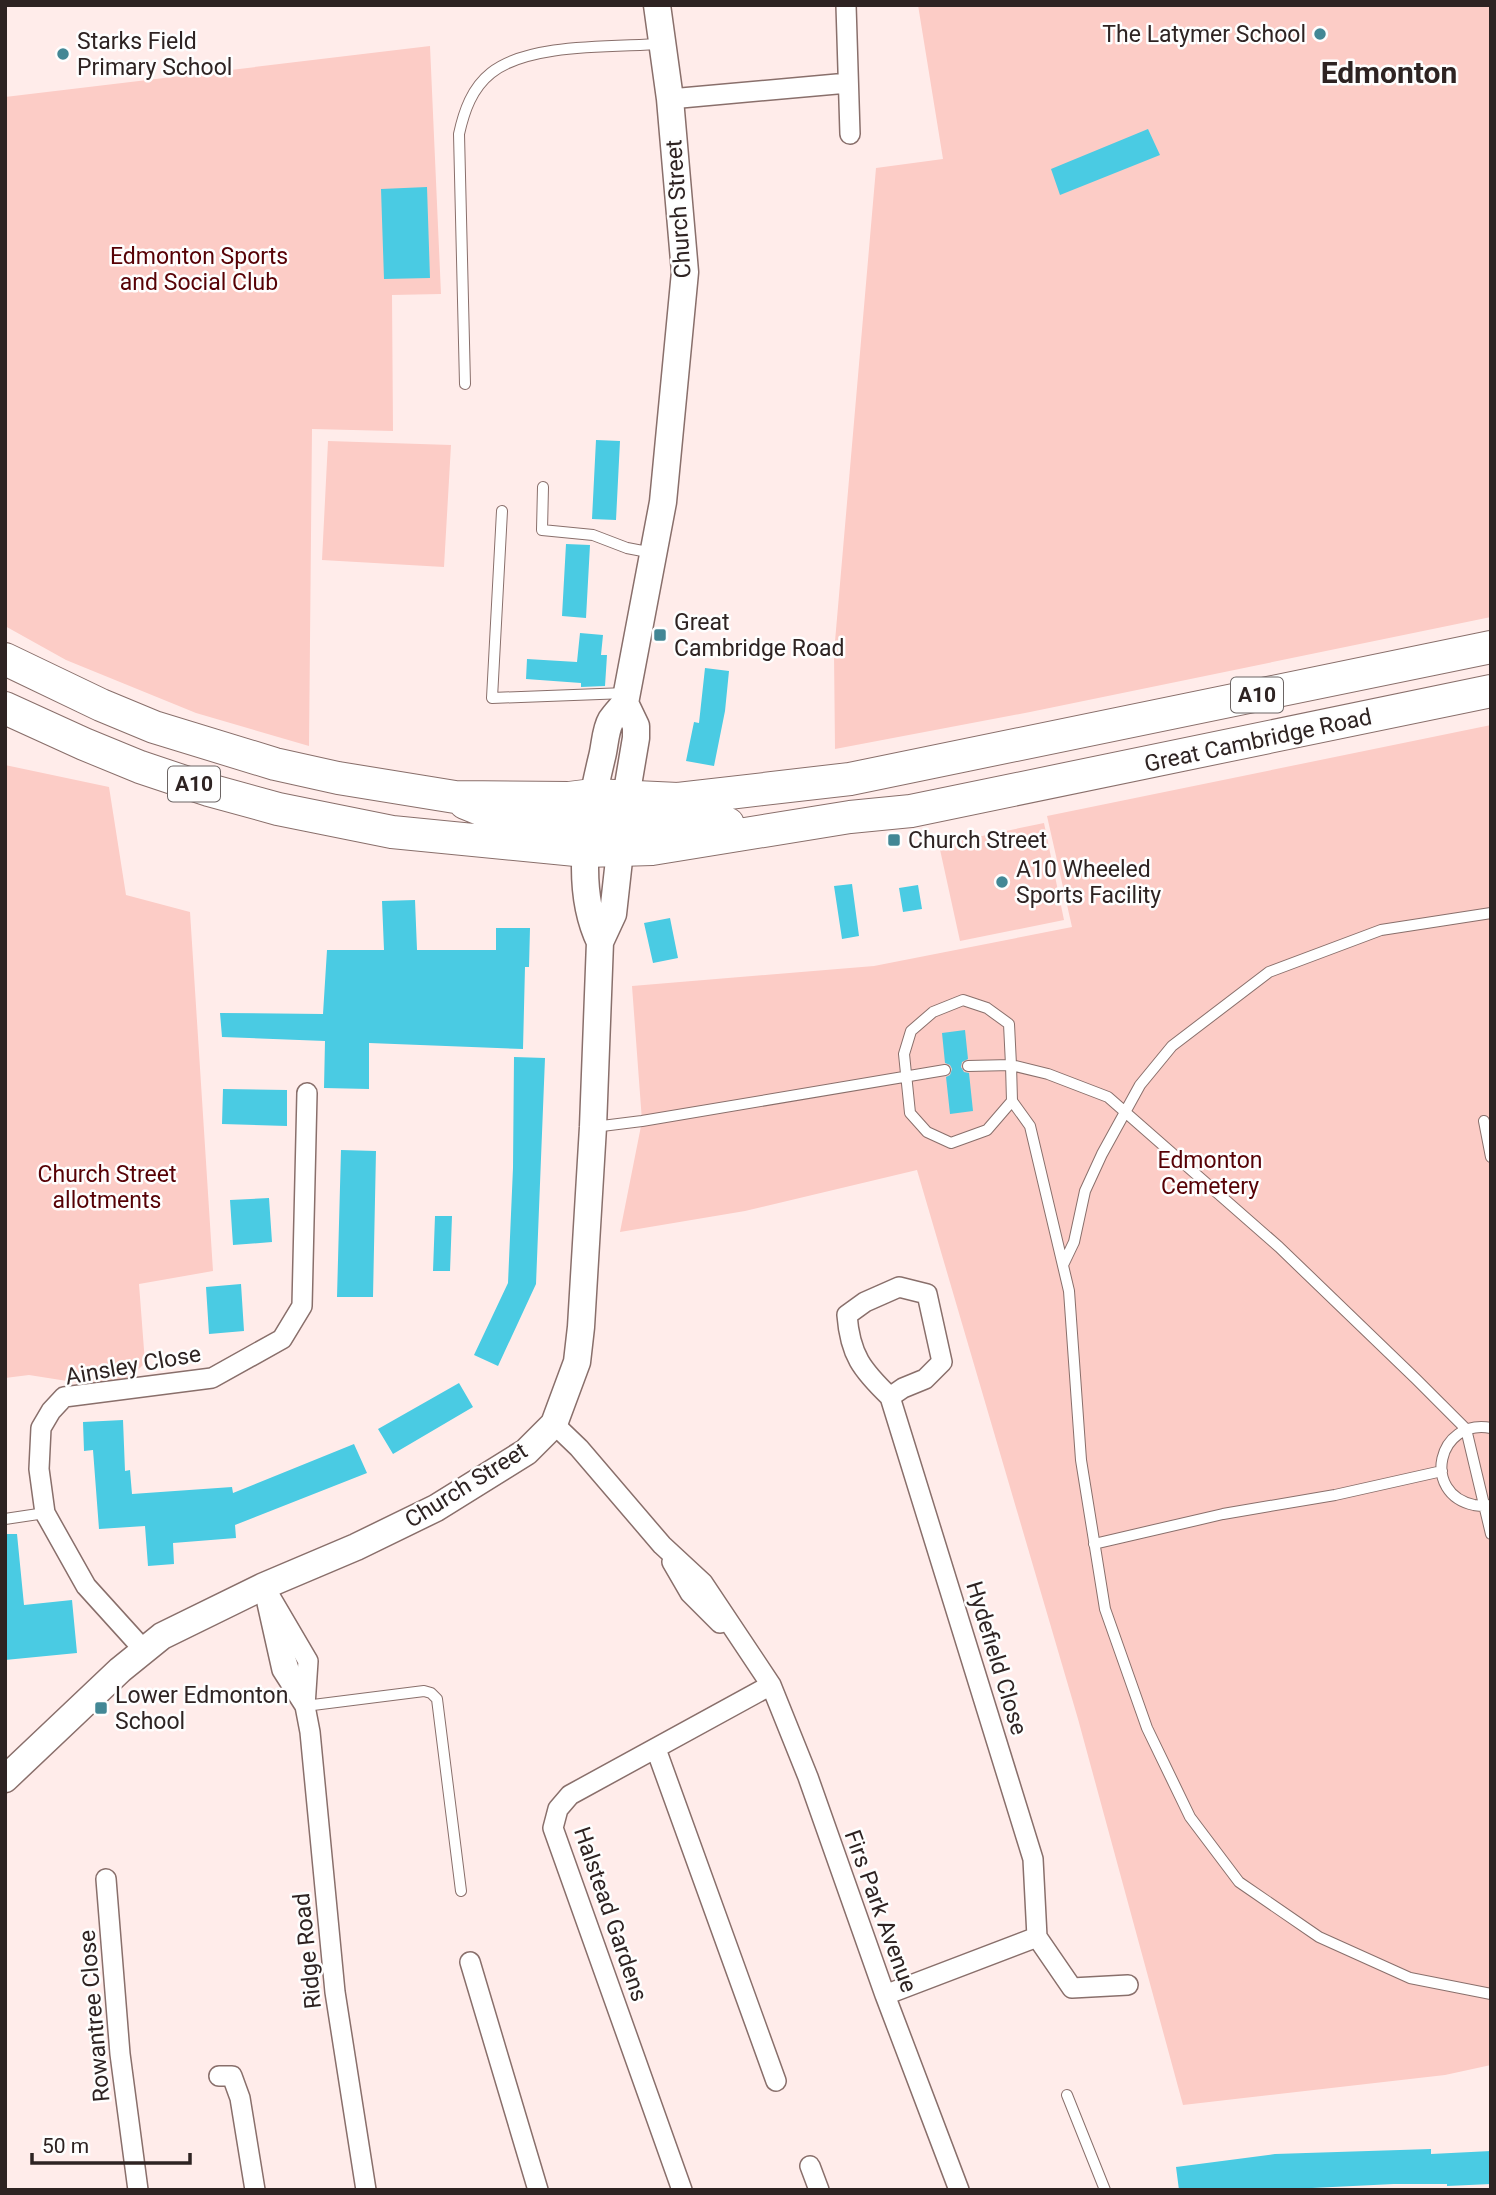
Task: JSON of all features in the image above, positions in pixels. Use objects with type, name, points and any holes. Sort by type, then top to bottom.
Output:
[{"type":"highway","name":"Great Cambridge Road","points":[[623,823],[678,799],[850,779],[1491,647]]},
{"type":"highway","name":"A10","points":[[5,659],[154,727],[275,764],[338,778],[455,797],[569,798],[593,795],[623,823],[587,839],[392,832],[278,809],[140,766],[5,708]]},
{"type":"highway","name":"Great Cambridge Road","points":[[623,823],[716,821],[732,825],[746,833],[850,817],[911,811],[1491,691]]},
{"type":"highway","points":[[1107,726],[1116,769]]},
{"type":"highway","name":"A10","points":[[455,797],[475,809],[502,818],[575,821],[587,839]]},
{"type":"main road","name":"Church Street","points":[[600,942],[589,913],[587,839],[593,795],[610,722],[626,698],[663,502],[685,272],[670,99],[657,5]]},
{"type":"main road","name":"Church Street","points":[[5,1779],[143,1649],[183,1624],[356,1547],[436,1508],[526,1451],[554,1423],[577,1362],[593,1127],[600,942],[613,914],[636,738],[636,726],[626,698]]},
{"type":"street","points":[[846,5],[850,134]]},
{"type":"street","points":[[670,99],[848,83]]},
{"type":"street","name":"Ainsley Close","points":[[143,1649],[86,1586],[45,1513],[39,1469],[41,1428],[64,1397],[212,1378],[282,1339],[302,1306],[307,1093]]},
{"type":"street","name":"Hydefield Close","points":[[890,1397],[925,1379],[942,1362],[927,1294],[899,1287],[865,1302],[847,1315],[849,1341],[866,1374],[890,1397],[1033,1859],[1037,1937]]},
{"type":"street","name":"Firs Park Avenue","points":[[554,1423],[579,1448],[662,1545],[690,1593],[750,1653],[771,1685],[808,1777],[885,1995],[959,2190]]},
{"type":"street","name":"Ridge Road","points":[[264,1586],[308,1661],[305,1706],[310,1732],[335,1992],[366,2190]]},
{"type":"street","name":"Halstead Gardens","points":[[682,2190],[553,1828],[558,1809],[570,1795],[771,1685]]},
{"type":"street","points":[[656,1749],[776,2081]]},
{"type":"street","name":"Rowantree Close","points":[[107,1879],[120,2054],[138,2190]]},
{"type":"street","points":[[885,1995],[1037,1937],[1072,1988],[1128,1985]]},
{"type":"street","points":[[470,1962],[538,2190]]},
{"type":"street","points":[[219,2076],[232,2076],[240,2098],[255,2190]]},
{"type":"street","points":[[810,2166],[819,2190]]},
{"type":"lane","points":[[465,384],[459,134],[464,111],[479,85],[491,73],[512,60],[562,49],[664,44]]},
{"type":"lane","points":[[543,487],[542,530],[593,534],[627,548],[654,553]]},
{"type":"lane","points":[[502,511],[492,698],[626,698]]},
{"type":"lane","points":[[1062,1266],[1073,1242],[1085,1191],[1140,1085],[1172,1046],[1269,972],[1381,930],[1491,913]]},
{"type":"lane","points":[[1012,1101],[986,1130],[951,1143],[927,1132],[909,1114],[904,1054],[911,1031],[933,1012],[963,1000],[987,1007],[1009,1024],[1012,1101],[1030,1126],[1069,1291],[1081,1460],[1105,1609],[1147,1728],[1190,1817],[1239,1882],[1318,1937],[1410,1978],[1491,1994]]},
{"type":"lane","points":[[968,1066],[1011,1065],[1048,1074],[1108,1097],[1279,1247],[1466,1429],[1488,1506],[1491,1534]]},
{"type":"lane","points":[[593,1127],[946,1070]]},
{"type":"lane","points":[[1483,1121],[1491,1157]]},
{"type":"lane","points":[[1488,1506],[1462,1503],[1446,1487],[1442,1471],[1443,1453],[1448,1443],[1466,1429],[1491,1428]]},
{"type":"lane","points":[[1094,1544],[1223,1514],[1335,1495],[1442,1471]]},
{"type":"lane","points":[[5,1519],[45,1513]]},
{"type":"lane","points":[[305,1706],[424,1691],[437,1699],[461,1891]]},
{"type":"lane","points":[[1068,2095],[1105,2190]]},
{"type":"green space","points":[[918,5],[1491,5],[1491,617],[1030,712],[835,749],[834,653],[876,168],[943,159]]},
{"type":"green space","name":"Edmonton Sports and Social Club","points":[[430,46],[441,294],[392,295],[393,431],[312,429],[309,746],[196,713],[66,660],[5,626],[5,97]]},
{"type":"green space","points":[[328,441],[451,445],[444,567],[322,560]]},
{"type":"green space","name":"Edmonton Cemetery","points":[[1491,725],[1491,2065],[1445,2075],[1183,2105],[1078,1719],[917,1170],[745,1211],[620,1232],[642,1121],[632,986],[874,966],[1072,927],[1047,816]]},
{"type":"green space","name":"Church Street allotments","points":[[5,765],[109,787],[126,895],[190,912],[213,1271],[139,1284],[145,1363],[118,1389],[29,1375],[5,1378]]},
{"type":"green space","name":"A10 Wheeled Sports Facility","points":[[1044,823],[1064,920],[960,941],[939,845]]},
{"type":"building","points":[[1148,129],[1160,155],[1060,195],[1051,169]]},
{"type":"building","points":[[427,187],[430,278],[384,279],[381,189]]},
{"type":"building","points":[[596,440],[620,441],[616,520],[592,519]]},
{"type":"building","points":[[566,544],[590,545],[586,618],[562,616]]},
{"type":"building","points":[[580,633],[603,635],[601,655],[607,655],[605,686],[581,687],[581,683],[526,679],[527,659],[577,662]]},
{"type":"building","points":[[705,668],[729,671],[725,711],[714,766],[686,761],[694,722],[699,723]]},
{"type":"building","points":[[852,884],[859,936],[842,939],[834,886]]},
{"type":"building","points":[[918,885],[922,909],[903,912],[899,888]]},
{"type":"building","points":[[415,900],[417,950],[496,950],[496,928],[530,928],[529,967],[525,967],[523,1049],[369,1043],[369,1089],[324,1088],[325,1041],[222,1037],[220,1013],[323,1014],[327,950],[384,950],[382,901]]},
{"type":"building","points":[[670,918],[678,958],[653,963],[644,923]]},
{"type":"building","points":[[965,1030],[968,1059],[962,1062],[961,1067],[964,1072],[969,1073],[973,1111],[950,1114],[946,1077],[952,1069],[945,1063],[942,1033]]},
{"type":"building","points":[[514,1057],[545,1058],[536,1284],[498,1366],[474,1355],[508,1283]]},
{"type":"building","points":[[223,1089],[287,1090],[287,1126],[222,1124]]},
{"type":"building","points":[[341,1150],[376,1151],[373,1297],[337,1297]]},
{"type":"building","points":[[269,1198],[272,1242],[233,1245],[230,1200]]},
{"type":"building","points":[[435,1216],[452,1216],[450,1271],[433,1271]]},
{"type":"building","points":[[241,1284],[244,1331],[209,1334],[206,1287]]},
{"type":"building","points":[[459,1383],[473,1407],[393,1454],[378,1429]]},
{"type":"building","points":[[123,1420],[125,1471],[130,1470],[132,1494],[232,1487],[233,1493],[354,1444],[367,1473],[235,1525],[236,1538],[173,1543],[174,1564],[148,1566],[145,1526],[99,1529],[93,1450],[84,1451],[83,1422]]},
{"type":"building","points":[[5,1534],[17,1534],[24,1605],[72,1600],[77,1653],[5,1660]]},
{"type":"building","points":[[1431,2149],[1431,2154],[1491,2151],[1491,2184],[1179,2190],[1176,2167],[1275,2154]]},
{"type":"place","name":"The Latymer School","points":[[1320,34]]},
{"type":"place","name":"Starks Field Primary School","points":[[63,54]]},
{"type":"place","name":"Great Cambridge Road","points":[[660,635]]},
{"type":"place","name":"Church Street","points":[[894,840]]},
{"type":"place","name":"A10 Wheeled Sports Facility","points":[[1002,882]]},
{"type":"place","name":"Lower Edmonton School","points":[[101,1708]]},
{"type":"district","name":"Edmonton","points":[[1389,73]]}]
